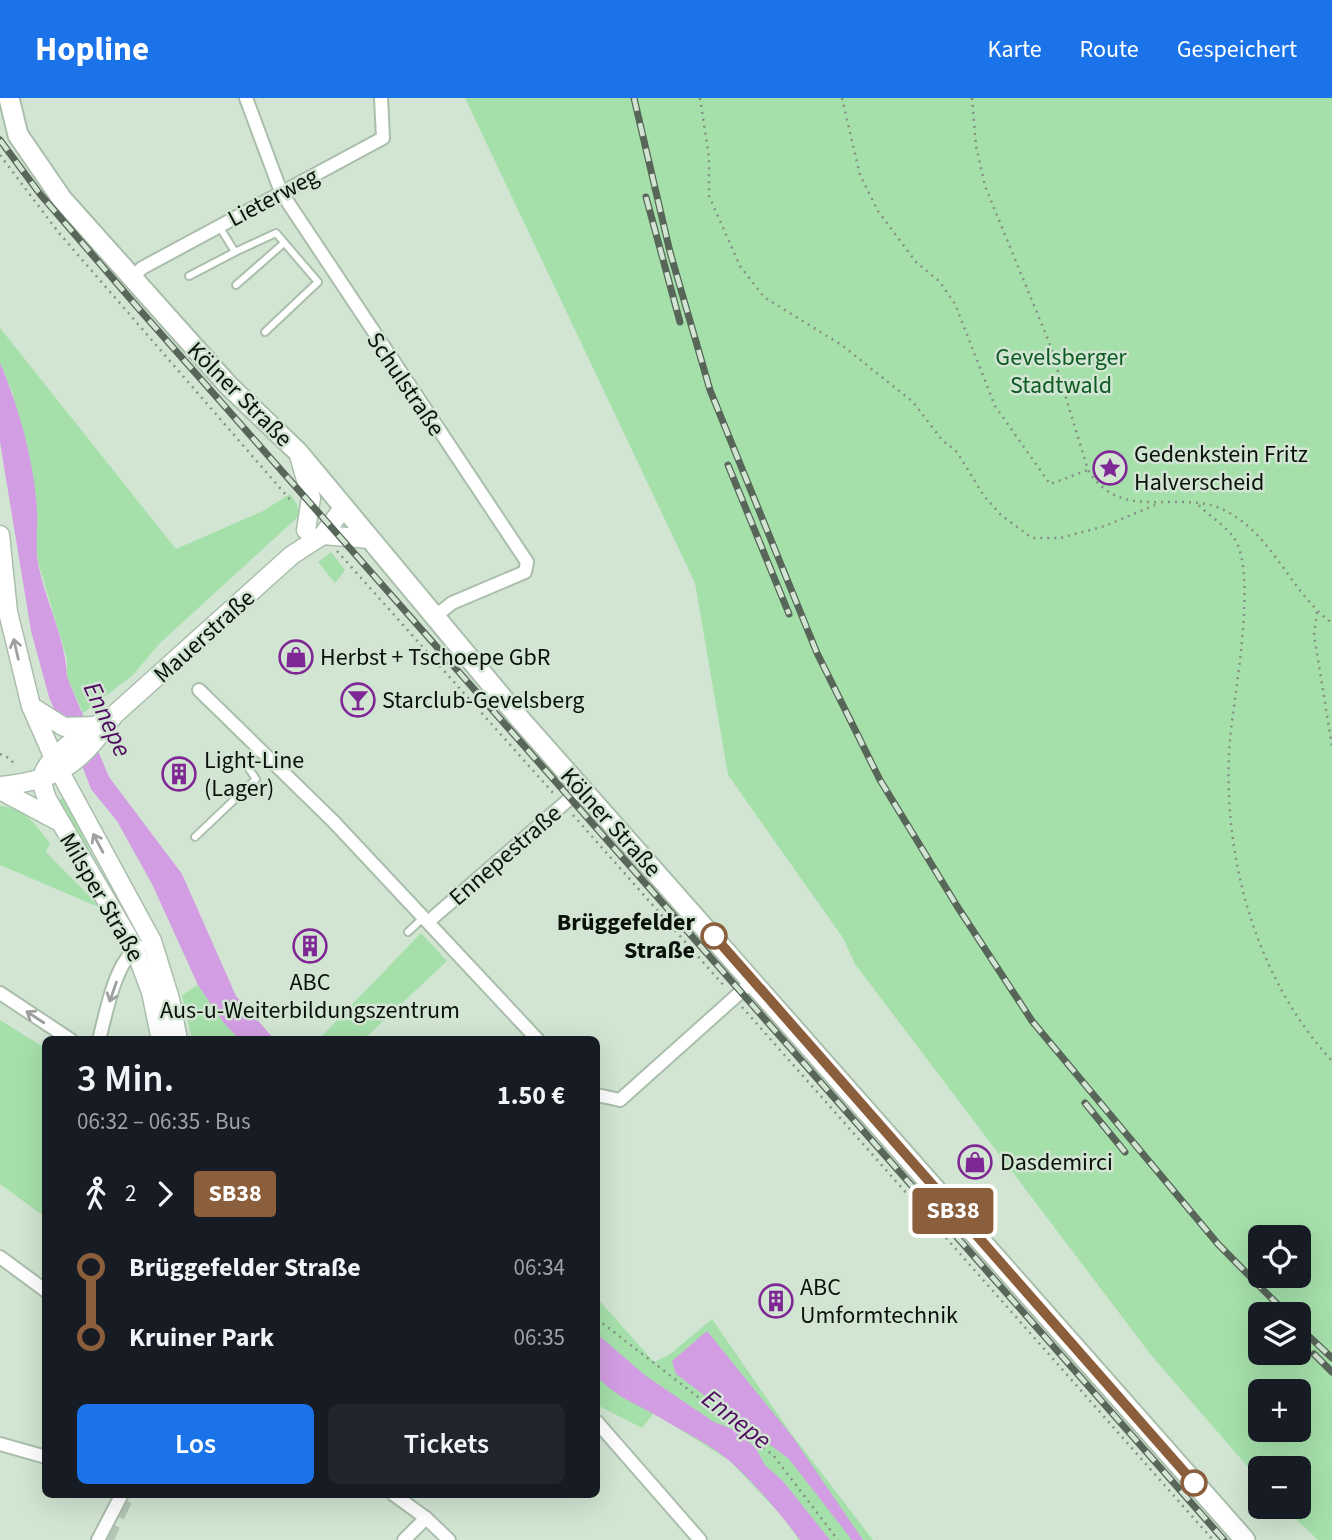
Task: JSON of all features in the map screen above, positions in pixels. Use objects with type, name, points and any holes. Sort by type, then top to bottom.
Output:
[{"type":"main road","points":[[9,98],[18,135]]},
{"type":"main road","name":"Kölner Straße","points":[[18,135],[62,199],[131,279],[229,386],[298,452],[433,618],[1245,1540]]},
{"type":"main road","points":[[298,452],[311,498],[312,529],[370,539]]},
{"type":"main road","name":"Mauerstraße","points":[[64,760],[292,555],[323,516],[344,507]]},
{"type":"main road","points":[[0,535],[3,589],[16,653],[31,706],[64,760]]},
{"type":"main road","points":[[31,706],[52,722],[97,731]]},
{"type":"main road","points":[[0,788],[42,780],[64,760]]},
{"type":"main road","points":[[23,783],[38,763],[64,760]]},
{"type":"main road","name":"Milsper Straße","points":[[64,760],[70,790],[152,941],[170,999],[177,1036]]},
{"type":"main road","name":"Milsper Straße","points":[[42,780],[47,799],[59,822],[135,949],[151,992],[160,1036]]},
{"type":"main road","points":[[0,788],[59,822]]},
{"type":"street","name":"Schulstraße","points":[[246,98],[281,192],[527,562],[525,572],[452,603],[433,618]]},
{"type":"street","name":"Lieterweg","points":[[131,279],[142,268],[383,138],[382,98]]},
{"type":"street","points":[[0,122],[18,135]]},
{"type":"street","points":[[199,690],[426,920],[534,1036]]},
{"type":"street","name":"Ennepestraße","points":[[426,920],[582,788]]},
{"type":"street","points":[[100,1036],[111,994],[125,961],[135,949],[152,941]]},
{"type":"street","points":[[600,1096],[620,1100],[753,981]]},
{"type":"street","points":[[0,993],[65,1036]]},
{"type":"street","points":[[0,1256],[42,1288]]},
{"type":"street","points":[[600,1425],[700,1540]]},
{"type":"street","points":[[0,1444],[42,1456]]},
{"type":"street","points":[[98,1540],[120,1498]]},
{"type":"street","points":[[398,1498],[450,1540]]},
{"type":"street","points":[[404,1540],[426,1518]]},
{"type":"lane","points":[[219,226],[235,252]]},
{"type":"lane","points":[[189,276],[276,233],[318,282],[265,332]]},
{"type":"lane","points":[[236,285],[284,243]]},
{"type":"lane","points":[[195,837],[256,779],[245,763],[259,748]]},
{"type":"lane","points":[[408,932],[426,920]]},
{"type":"path","points":[[700,98],[709,157],[709,196],[740,266],[764,297],[842,346],[913,402],[942,440],[957,452],[984,496],[1001,515],[1032,538],[1060,538],[1105,526],[1156,505]]},
{"type":"path","points":[[842,98],[860,175],[878,211],[916,262],[940,282],[955,304],[995,406],[1050,484],[1088,470]]},
{"type":"path","points":[[972,98],[976,145],[985,186],[1049,342],[1088,470],[1097,486],[1127,500],[1156,505],[1196,503],[1224,509],[1255,531],[1317,612],[1332,624]]},
{"type":"path","points":[[0,155],[59,233],[231,427],[312,529],[564,804],[1213,1540]]},
{"type":"path","points":[[1196,503],[1234,538],[1242,559],[1244,593],[1230,739],[1229,805],[1239,870],[1256,938],[1299,1017],[1332,1061]]},
{"type":"path","points":[[1317,612],[1314,635],[1332,746]]},
{"type":"path","points":[[0,754],[11,759],[23,783]]},
{"type":"path","points":[[600,1321],[773,1455],[838,1540]]},
{"type":"green space","name":"Gevelsberger Stadtwald","points":[[465,98],[1332,98],[1332,1540],[1318,1540],[1296,1519],[1311,1519],[1311,1456],[1248,1456],[1248,1467],[1151,1355],[855,964],[843,938],[728,775],[695,583]]},
{"type":"green space","points":[[0,328],[176,549],[263,511],[290,494],[297,504],[299,516],[160,643],[133,675],[83,713],[67,677],[67,659],[38,562],[13,394],[0,363]]},
{"type":"green space","points":[[331,552],[345,570],[335,583],[318,562]]},
{"type":"green space","points":[[64,798],[103,876],[142,937],[138,939],[55,802]]},
{"type":"green space","points":[[0,806],[16,810],[35,824],[50,843],[46,852],[101,908],[0,865]]},
{"type":"green space","points":[[421,933],[447,961],[367,1036],[322,1036]]},
{"type":"green space","points":[[198,985],[223,1022],[236,1036],[191,1036],[182,995]]},
{"type":"green space","points":[[0,1020],[42,1046],[42,1215],[0,1184]]},
{"type":"green space","points":[[600,1301],[654,1362],[669,1355],[712,1319],[790,1432],[873,1540],[799,1540],[783,1517],[730,1461],[654,1413],[642,1428],[600,1407]]},
{"type":"water","points":[[0,363],[29,453],[37,509],[38,563],[63,648],[67,677],[109,777],[182,874],[236,996],[271,1036],[236,1036],[223,1022],[198,985],[152,884],[117,821],[91,789],[64,718],[55,711],[31,631],[0,442]]},
{"type":"water","name":"Ennepe","points":[[707,1331],[792,1436],[863,1540],[852,1540],[789,1459],[676,1374],[672,1361]]},
{"type":"water","points":[[600,1337],[646,1376],[714,1422],[735,1430],[755,1447],[765,1465],[783,1481],[830,1540],[800,1540],[759,1490],[725,1457],[600,1379]]},
{"type":"tunnel","points":[[104,1540],[124,1498]]},
{"type":"railway","points":[[634,98],[670,252],[710,390],[817,653],[880,780],[1032,1021],[1218,1244],[1275,1302]]},
{"type":"railway","points":[[0,140],[40,194],[139,309],[1224,1540]]},
{"type":"railway","points":[[646,197],[680,322]]},
{"type":"railway","points":[[728,465],[789,614]]},
{"type":"railway","points":[[1085,1103],[1125,1152]]},
{"type":"railway","points":[[1311,1338],[1332,1358]]},
{"type":"railway","points":[[1314,1354],[1332,1372]]},
{"type":"bus line","name":"SB38","points":[[714,936],[1194,1483]]},
{"type":"place","name":"Gedenkstein Fritz Halverscheid","points":[[1110,468]]},
{"type":"place","name":"Herbst + Tschoepe GbR","points":[[296,657]]},
{"type":"place","name":"Starclub-Gevelsberg","points":[[358,700]]},
{"type":"place","name":"Light-Line (Lager)","points":[[179,774]]},
{"type":"place","name":"Brüggefelder Straße","points":[[714,936]]},
{"type":"place","name":"ABC Aus-u-Weiterbildungszentrum","points":[[310,946]]},
{"type":"place","name":"Dasdemirci","points":[[975,1162]]},
{"type":"place","name":"ABC Umformtechnik","points":[[776,1301]]}]
